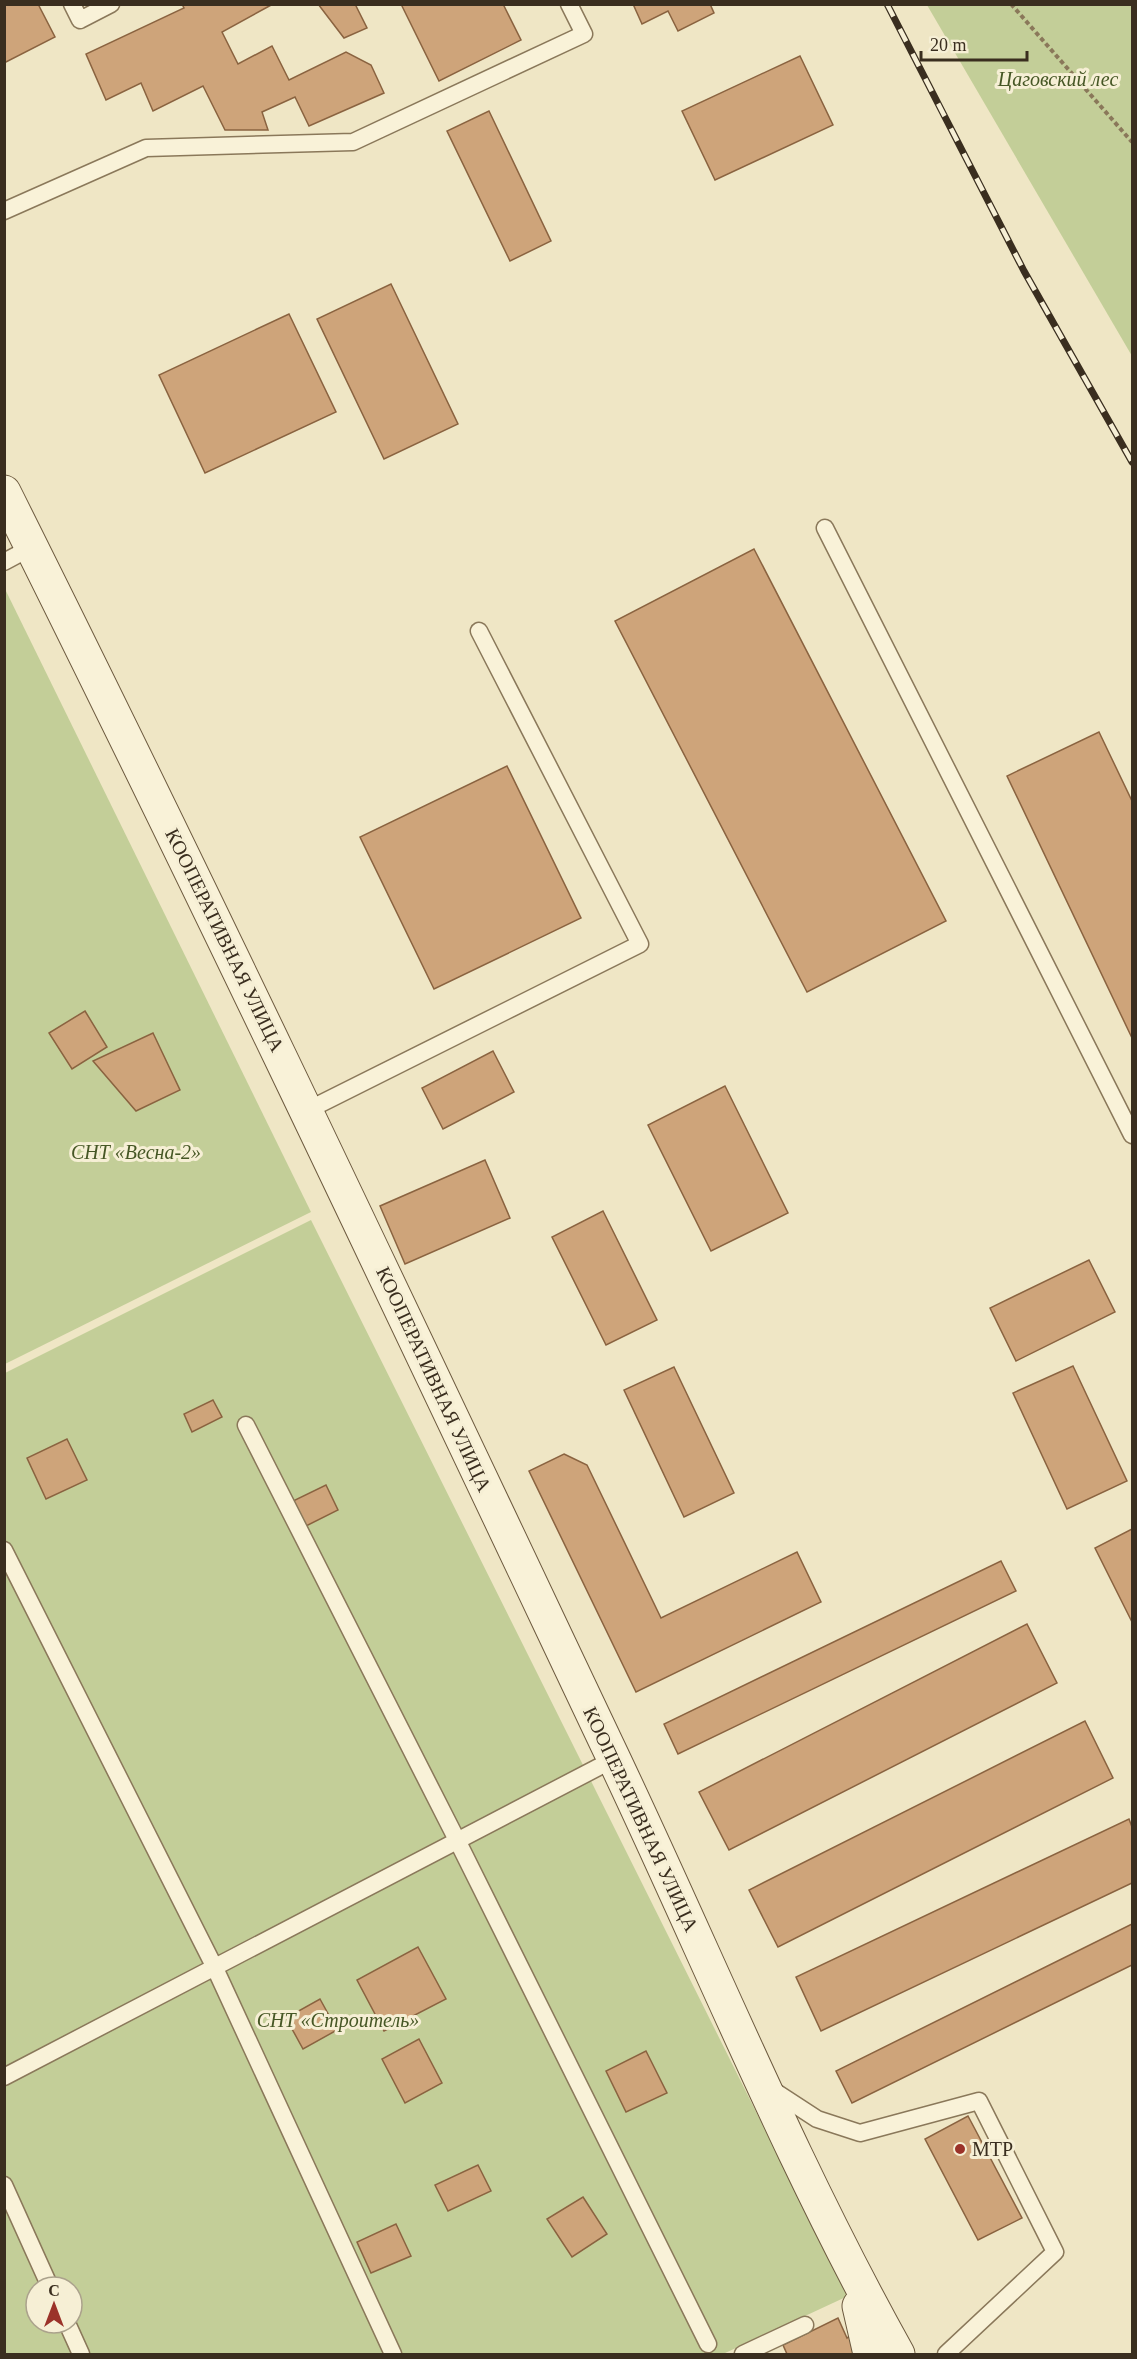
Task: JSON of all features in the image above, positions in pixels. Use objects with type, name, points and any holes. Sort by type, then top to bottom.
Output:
[{"type":"main road","name":"КООПЕРАТИВНАЯ УЛИЦА","points":[[4,492],[18,554],[308,1110],[614,1759],[762,2083],[852,2272]]},
{"type":"main road","points":[[852,2272],[870,2355]]},
{"type":"main road","points":[[852,2272],[898,2355]]},
{"type":"lane","points":[[72,4],[80,20],[111,4]]},
{"type":"lane","points":[[4,211],[146,148],[353,142],[584,34],[569,4]]},
{"type":"lane","points":[[825,528],[1132,1135]]},
{"type":"lane","points":[[308,1110],[640,944],[478,631]]},
{"type":"lane","points":[[246,1425],[458,1842],[708,2344]]},
{"type":"lane","points":[[4,1550],[214,1966],[393,2355]]},
{"type":"lane","points":[[4,2077],[614,1759]]},
{"type":"lane","points":[[762,2083],[817,2119],[860,2133],[979,2101],[1055,2252],[946,2355]]},
{"type":"lane","points":[[4,2185],[45,2275]]},
{"type":"lane","points":[[743,2355],[805,2325]]},
{"type":"lane","points":[[72,2335],[81,2355]]},
{"type":"path","points":[[1011,4],[1132,142]]},
{"type":"green space","name":"Цаговский лес","points":[[927,5],[1132,5],[1132,356]]},
{"type":"green space","name":"СНТ «Весна-2»","points":[[4,587],[311,1212],[5,1364],[4,1364]]},
{"type":"green space","name":"СНТ «Строитель»","points":[[311,1220],[848,2296],[723,2354],[5,2354],[5,1373]]},
{"type":"building","points":[[4,4],[38,4],[55,37],[4,63]]},
{"type":"building","points":[[182,4],[273,4],[222,32],[238,64],[272,46],[289,80],[346,52],[371,65],[384,93],[309,126],[295,97],[262,112],[268,130],[225,130],[203,86],[153,111],[141,83],[106,100],[86,54],[184,8]]},
{"type":"building","points":[[318,4],[355,4],[367,28],[344,38]]},
{"type":"building","points":[[401,4],[503,4],[521,40],[439,81]]},
{"type":"building","points":[[633,4],[710,4],[714,13],[678,31],[668,11],[642,24]]},
{"type":"building","points":[[800,56],[833,125],[715,180],[682,111]]},
{"type":"building","points":[[489,111],[551,241],[510,261],[447,131]]},
{"type":"building","points":[[391,284],[458,424],[384,459],[317,319]]},
{"type":"building","points":[[289,314],[336,412],[205,473],[159,375]]},
{"type":"building","points":[[754,549],[946,921],[807,992],[615,621]]},
{"type":"building","points":[[1099,732],[1132,801],[1132,1038],[1007,776]]},
{"type":"building","points":[[507,766],[581,918],[434,989],[360,837]]},
{"type":"building","points":[[85,1011],[107,1047],[72,1069],[49,1033]]},
{"type":"building","points":[[153,1033],[180,1090],[136,1111],[93,1061]]},
{"type":"building","points":[[493,1051],[514,1092],[443,1129],[422,1088]]},
{"type":"building","points":[[725,1086],[788,1213],[711,1251],[648,1125]]},
{"type":"building","points":[[485,1160],[510,1218],[405,1264],[380,1206]]},
{"type":"building","points":[[603,1211],[657,1320],[606,1345],[552,1237]]},
{"type":"building","points":[[1089,1260],[1115,1312],[1016,1361],[990,1308]]},
{"type":"building","points":[[1073,1366],[1127,1481],[1067,1509],[1013,1393]]},
{"type":"building","points":[[674,1367],[734,1493],[684,1517],[624,1390]]},
{"type":"building","points":[[213,1400],[222,1417],[192,1432],[184,1414]]},
{"type":"building","points":[[67,1439],[87,1480],[46,1499],[27,1458]]},
{"type":"building","points":[[564,1454],[587,1465],[661,1618],[797,1552],[821,1602],[636,1692],[529,1471]]},
{"type":"building","points":[[326,1485],[338,1510],[306,1526],[293,1501]]},
{"type":"building","points":[[1132,1529],[1132,1622],[1095,1548]]},
{"type":"building","points":[[1001,1561],[1016,1591],[678,1754],[664,1724]]},
{"type":"building","points":[[1027,1624],[1057,1683],[729,1850],[699,1792]]},
{"type":"building","points":[[1085,1721],[1113,1778],[778,1947],[749,1890]]},
{"type":"building","points":[[1129,1819],[1132,1827],[1132,1883],[821,2031],[796,1977]]},
{"type":"building","points":[[1132,1924],[1132,1965],[852,2103],[836,2071]]},
{"type":"building","points":[[418,1947],[446,1999],[384,2031],[357,1980]]},
{"type":"building","points":[[320,1999],[337,2030],[303,2049],[286,2018]]},
{"type":"building","points":[[419,2039],[442,2083],[405,2103],[382,2059]]},
{"type":"building","points":[[646,2051],[667,2093],[626,2112],[606,2071]]},
{"type":"building","points":[[968,2116],[1022,2218],[978,2240],[925,2139]]},
{"type":"building","points":[[478,2165],[491,2191],[448,2211],[435,2185]]},
{"type":"building","points":[[583,2197],[607,2234],[572,2257],[547,2219]]},
{"type":"building","points":[[396,2224],[411,2256],[371,2273],[357,2242]]},
{"type":"building","points":[[838,2318],[847,2338],[851,2335],[861,2354],[787,2354],[783,2345]]},
{"type":"railway","points":[[887,4],[1024,271],[1132,462]]},
{"type":"place","name":"МТР","points":[[960,2149]]}]
